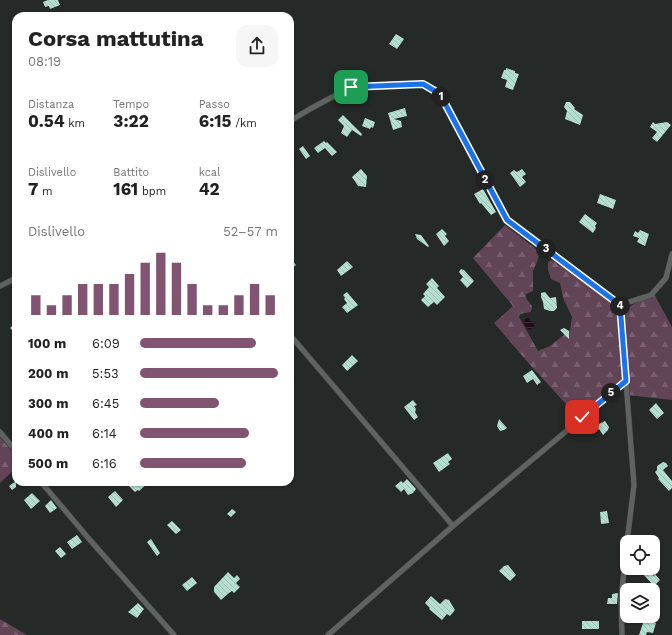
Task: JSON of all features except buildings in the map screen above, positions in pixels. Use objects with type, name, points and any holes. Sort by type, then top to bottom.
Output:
[{"type":"street","points":[[294,118],[310,108],[351,87],[423,84],[440,94],[507,220],[620,305],[634,486],[628,535]]},
{"type":"street","points":[[620,305],[651,295],[666,278],[672,254]]},
{"type":"street","points":[[0,286],[12,280]]},
{"type":"street","points":[[294,340],[453,526]]},
{"type":"street","points":[[328,635],[453,526],[626,381]]},
{"type":"street","points":[[0,432],[12,446]]},
{"type":"street","points":[[44,486],[174,635]]},
{"type":"street","points":[[622,635],[621,598],[624,575]]},
{"type":"green space","points":[[505,225],[540,252],[533,271],[533,291],[526,294],[526,298],[532,306],[531,312],[520,314],[519,317],[538,351],[550,346],[570,330],[572,317],[563,298],[560,283],[551,279],[548,270],[548,262],[552,260],[587,283],[617,309],[623,381],[579,418],[494,323],[513,306],[473,258]]},
{"type":"green space","points":[[654,294],[672,327],[672,400],[628,395],[623,315],[632,305]]},
{"type":"green space","points":[[0,437],[12,451],[12,472],[0,483]]},
{"type":"green space","points":[[0,619],[27,635],[0,635]]},
{"type":"shaded area","points":[[529,318],[530,321],[534,322],[534,327],[530,330],[526,327],[524,322],[525,319]]},
{"type":"route","points":[[351,87],[423,84],[440,94],[507,220],[620,305],[626,381],[582,417]]}]
